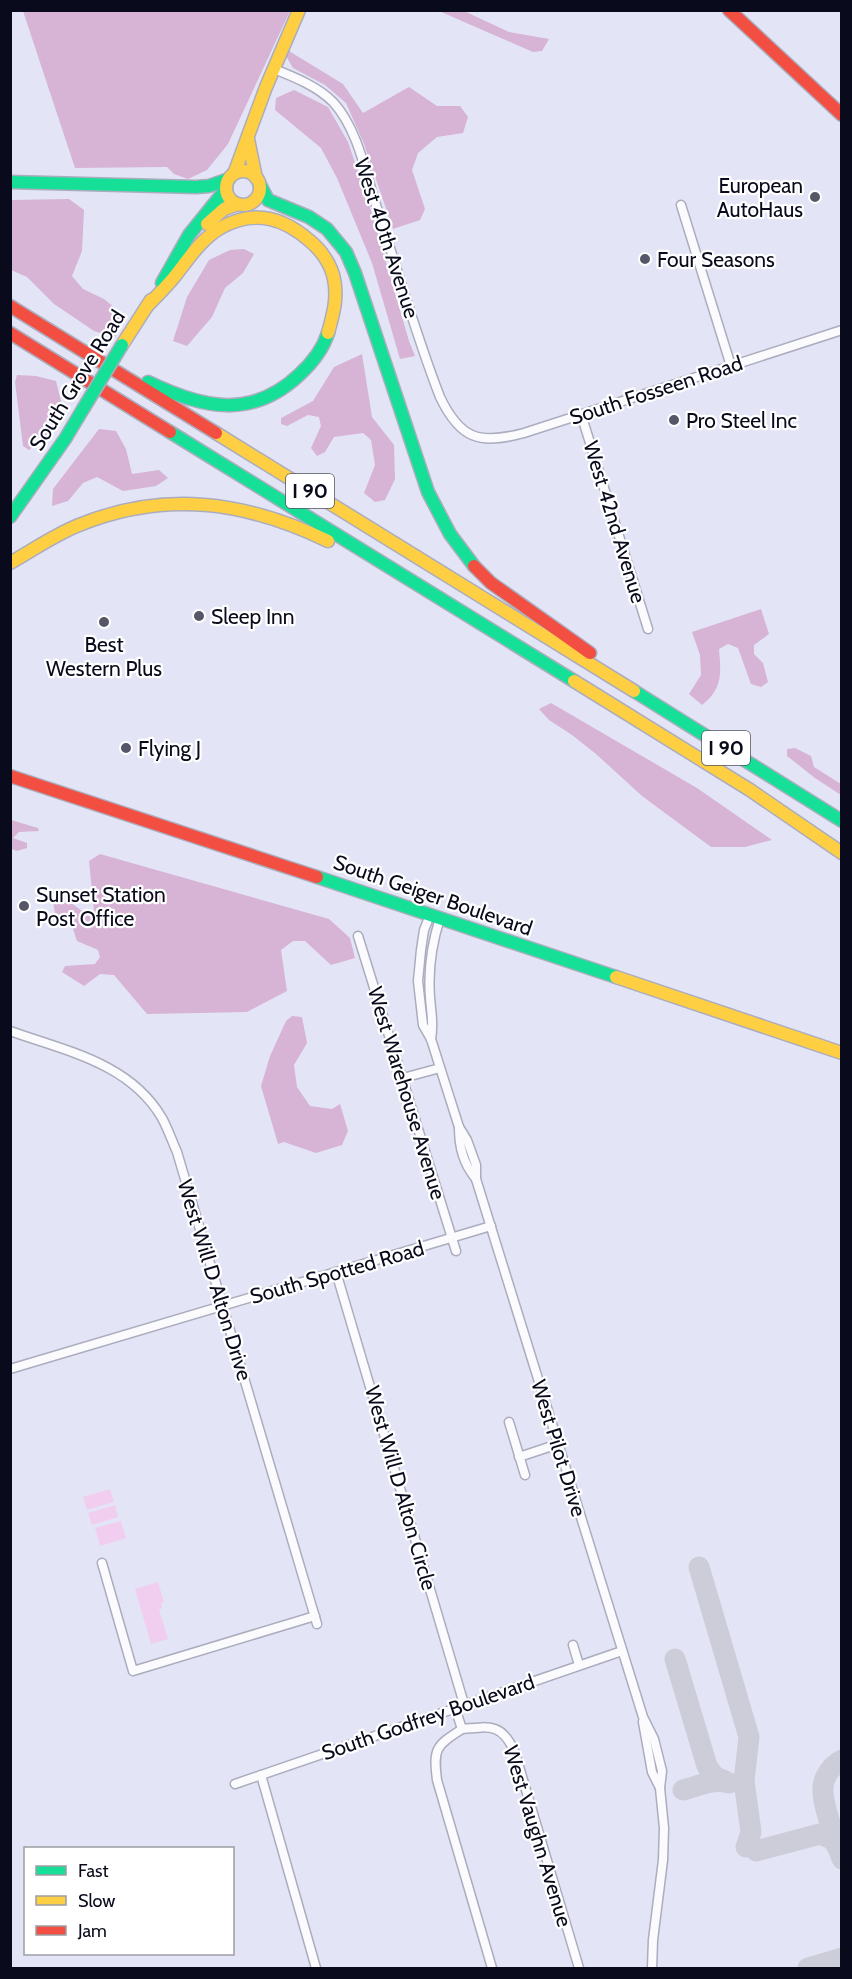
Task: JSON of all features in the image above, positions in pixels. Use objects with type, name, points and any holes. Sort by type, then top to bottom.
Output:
[{"type":"main road","name":"South Grove Road","points":[[10,517],[65,439],[174,264],[189,235],[218,201],[230,180],[273,69],[299,10]]},
{"type":"main road","points":[[729,10],[842,115]]},
{"type":"main road","name":"South Grove Road","points":[[248,138],[257,181]]},
{"type":"main road","points":[[10,182],[196,187],[230,180],[248,172],[257,181],[268,200],[319,223],[335,237],[346,252],[355,273],[434,510],[450,535],[470,562],[491,583],[589,652],[609,676]]},
{"type":"main road","points":[[230,180],[230,199],[245,205],[255,199],[259,189],[257,181]]},
{"type":"main road","name":"South Grove Road","points":[[174,264],[218,213],[224,208],[238,204]]},
{"type":"main road","points":[[117,373],[140,377],[190,401],[206,404],[226,406],[265,398],[293,381],[315,359],[329,334],[334,319],[336,290],[328,260],[312,239],[288,223],[260,217],[224,225],[213,233],[147,306]]},
{"type":"main road","name":"I 90","points":[[10,306],[842,821]]},
{"type":"main road","name":"I 90","points":[[10,333],[750,790],[842,853]]},
{"type":"main road","points":[[10,563],[78,525],[120,511],[150,506],[207,504],[233,507],[288,521],[344,550],[378,561]]},
{"type":"main road","points":[[10,576],[40,546]]},
{"type":"main road","name":"South Geiger Boulevard","points":[[10,776],[842,1053]]},
{"type":"street","name":"West 40th Avenue","points":[[273,69],[316,89],[332,102],[345,119],[362,159],[440,397],[452,420],[468,434]]},
{"type":"street","points":[[681,205],[731,366]]},
{"type":"street","name":"South Fosseen Road","points":[[468,434],[492,438],[512,436],[842,330]]},
{"type":"street","name":"West 42nd Avenue","points":[[581,414],[648,629]]},
{"type":"street","name":"West Pilot Drive","points":[[435,917],[421,950],[418,981],[423,1025],[431,1039],[459,1127],[467,1140],[476,1165],[476,1179],[490,1226],[622,1651],[643,1717],[654,1739],[662,1771],[660,1788],[664,1828],[663,1860],[653,1940],[652,1968]]},
{"type":"street","name":"West Warehouse Avenue","points":[[358,936],[456,1251]]},
{"type":"street","name":"West Will D Alton Drive","points":[[10,1031],[92,1059],[116,1071],[140,1090],[162,1118],[177,1152],[316,1620],[133,1671],[102,1563]]},
{"type":"street","points":[[403,1078],[440,1068]]},
{"type":"street","name":"South Spotted Road","points":[[10,1369],[490,1226]]},
{"type":"street","name":"West Will D Alton Circle","points":[[336,1272],[460,1706]]},
{"type":"street","points":[[508,1422],[525,1475]]},
{"type":"street","points":[[519,1456],[558,1444]]},
{"type":"street","points":[[573,1645],[579,1665]]},
{"type":"street","name":"South Godfrey Boulevard","points":[[235,1784],[622,1651]]},
{"type":"street","points":[[460,1706],[462,1730],[440,1744],[434,1760],[437,1780],[492,1968]]},
{"type":"street","name":"West Vaughn Avenue","points":[[462,1730],[479,1727],[497,1729],[509,1738],[579,1968]]},
{"type":"street","points":[[261,1775],[316,1968]]},
{"type":"shaded area","points":[[23,10],[290,11],[228,144],[207,170],[188,179],[174,174],[167,167],[75,168]]},
{"type":"shaded area","points":[[439,11],[464,11],[509,32],[549,39],[542,51],[533,52]]},
{"type":"shaded area","points":[[289,51],[343,84],[363,113],[409,87],[437,106],[460,106],[468,117],[463,133],[437,137],[418,153],[412,170],[425,209],[420,220],[393,229],[364,144],[346,103],[325,85],[293,68],[286,56]]},
{"type":"shaded area","points":[[294,90],[328,107],[348,142],[415,356],[400,359],[372,263],[337,178],[321,148],[275,110],[276,98]]},
{"type":"shaded area","points":[[69,199],[84,210],[82,251],[72,276],[83,289],[104,299],[115,308],[120,318],[115,338],[94,331],[54,304],[27,277],[11,270],[11,200]]},
{"type":"shaded area","points":[[244,249],[254,254],[243,273],[225,288],[212,317],[187,346],[173,341],[187,297],[209,260],[230,250]]},
{"type":"shaded area","points":[[362,354],[372,417],[394,445],[395,479],[385,500],[375,502],[364,493],[375,465],[371,440],[363,433],[334,437],[325,452],[317,456],[311,448],[321,426],[319,417],[308,415],[287,426],[281,424],[281,418],[313,401],[334,367]]},
{"type":"shaded area","points":[[17,375],[36,376],[56,381],[61,401],[59,424],[29,450],[23,446],[15,382]]},
{"type":"shaded area","points":[[99,429],[116,431],[126,449],[132,474],[159,470],[168,478],[156,486],[123,491],[97,477],[83,483],[68,501],[52,506],[53,489]]},
{"type":"shaded area","points":[[761,609],[769,634],[754,645],[754,654],[763,663],[768,682],[761,687],[751,684],[738,648],[728,644],[719,649],[720,673],[717,687],[702,705],[689,694],[701,675],[700,655],[692,632]]},
{"type":"shaded area","points":[[551,703],[697,788],[772,840],[745,847],[711,847],[642,796],[596,754],[549,720],[539,709]]},
{"type":"shaded area","points":[[795,748],[811,756],[814,767],[841,784],[841,795],[787,756],[787,749]]},
{"type":"shaded area","points":[[11,820],[38,828],[39,831],[19,832],[13,838],[27,843],[27,848],[17,851],[11,849]]},
{"type":"shaded area","points":[[100,854],[329,919],[350,938],[355,958],[331,965],[305,941],[293,941],[281,950],[287,991],[247,1012],[147,1014],[114,975],[100,974],[84,986],[62,972],[65,966],[95,964],[100,957],[98,950],[77,941],[72,926],[55,913],[53,902],[71,903],[89,916],[94,911],[89,861]]},
{"type":"shaded area","points":[[292,1016],[302,1017],[307,1043],[294,1065],[297,1087],[310,1106],[332,1109],[340,1104],[348,1131],[342,1145],[316,1153],[284,1142],[278,1144],[261,1086],[270,1056],[286,1021]]},
{"type":"shaded area","points":[[110,1489],[114,1502],[87,1510],[83,1497]]},
{"type":"shaded area","points":[[115,1505],[118,1517],[92,1525],[88,1513]]},
{"type":"shaded area","points":[[121,1521],[126,1538],[100,1546],[95,1528]]},
{"type":"shaded area","points":[[158,1582],[164,1602],[161,1602],[162,1608],[159,1609],[168,1639],[151,1644],[135,1589]]},
{"type":"taxiway","points":[[699,1567],[749,1737],[744,1781],[751,1832],[746,1847]]},
{"type":"taxiway","points":[[675,1659],[707,1766],[714,1776],[725,1781]]},
{"type":"taxiway","points":[[842,1760],[828,1773],[823,1791],[827,1815],[842,1859]]},
{"type":"taxiway","points":[[683,1790],[712,1782],[729,1783]]},
{"type":"taxiway","points":[[756,1851],[820,1834],[832,1839],[838,1848]]},
{"type":"taxiway","points":[[808,1968],[842,1958]]},
{"type":"traffic: fast","points":[[10,182],[196,187],[209,186],[229,179]]},
{"type":"traffic: fast","points":[[259,183],[268,200],[309,217],[327,229],[346,252],[428,492],[450,534],[474,566]]},
{"type":"traffic: fast","points":[[162,283],[189,235],[226,189]]},
{"type":"traffic: fast","points":[[148,382],[207,403],[244,404],[263,399],[281,389],[308,366],[323,345],[328,333]]},
{"type":"traffic: fast","points":[[83,409],[122,345]]},
{"type":"traffic: fast","points":[[10,517],[65,439],[83,409]]},
{"type":"traffic: fast","points":[[170,432],[574,681]]},
{"type":"traffic: fast","points":[[634,691],[842,821]]},
{"type":"traffic: fast","points":[[317,877],[616,977]]},
{"type":"traffic: slow","points":[[234,174],[266,87],[299,10]]},
{"type":"traffic: slow","points":[[248,139],[256,178]]},
{"type":"traffic: slow","points":[[243,171],[255,176],[260,188],[255,200],[243,205],[231,200],[226,188],[231,176],[243,171]]},
{"type":"traffic: slow","points":[[207,224],[224,209],[238,204]]},
{"type":"traffic: slow","points":[[147,306],[208,237],[234,221],[257,217],[279,222],[300,233],[325,258],[333,273],[335,293],[328,333]]},
{"type":"traffic: slow","points":[[122,345],[151,300]]},
{"type":"traffic: slow","points":[[216,433],[634,691]]},
{"type":"traffic: slow","points":[[10,563],[79,525],[111,514],[143,507],[174,504],[235,509],[297,527],[328,541]]},
{"type":"traffic: slow","points":[[574,681],[750,790],[842,853]]},
{"type":"traffic: slow","points":[[616,977],[842,1053]]},
{"type":"traffic: jam","points":[[729,10],[842,115]]},
{"type":"traffic: jam","points":[[10,306],[216,433]]},
{"type":"traffic: jam","points":[[10,333],[170,432]]},
{"type":"traffic: jam","points":[[474,566],[491,583],[590,653]]},
{"type":"traffic: jam","points":[[10,776],[317,877]]},
{"type":"place","name":"European AutoHaus","points":[[815,197]]},
{"type":"place","name":"Four Seasons","points":[[645,259]]},
{"type":"place","name":"Pro Steel Inc","points":[[674,420]]},
{"type":"place","name":"Sleep Inn","points":[[199,616]]},
{"type":"place","name":"Best Western Plus","points":[[104,622]]},
{"type":"place","name":"Flying J","points":[[126,748]]},
{"type":"place","name":"Sunset Station Post Office","points":[[24,906]]}]
